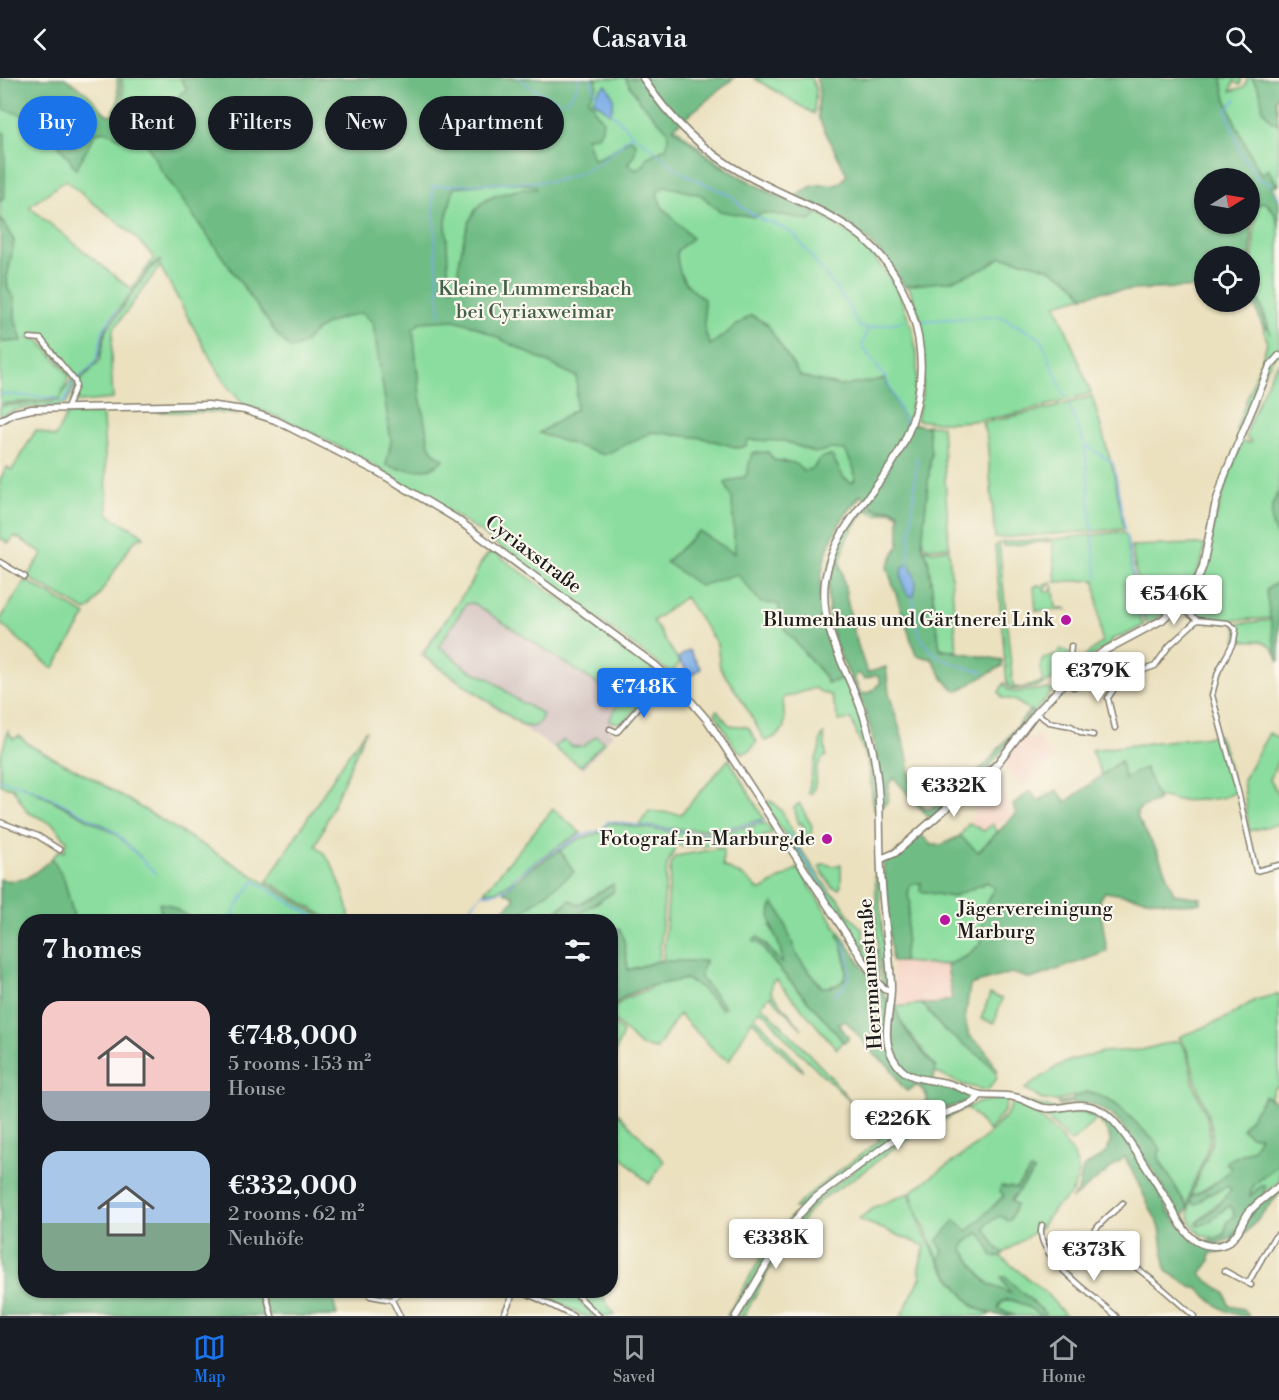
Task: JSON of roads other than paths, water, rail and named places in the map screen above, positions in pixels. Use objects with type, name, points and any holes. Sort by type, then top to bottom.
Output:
[{"type":"street","name":"Herrmannstraße","points":[[643,78],[671,116],[717,156],[749,177],[828,213],[868,242],[896,279],[907,299],[916,325],[921,368],[919,394],[913,421],[893,465],[856,511],[839,537],[828,567],[824,595],[832,640],[863,714],[875,759],[891,991],[887,1040],[890,1052],[903,1071],[914,1077],[947,1083],[980,1095],[1020,1098],[1044,1108],[1076,1104],[1088,1105],[1106,1112],[1148,1169],[1186,1231],[1201,1244],[1218,1245],[1229,1241],[1251,1209],[1279,1186]]},
{"type":"street","points":[[30,338],[42,339],[75,381],[76,386],[66,408]]},
{"type":"street","points":[[881,855],[892,855],[994,768],[1036,713],[1064,683],[1104,651],[1180,606],[1200,574],[1224,477],[1270,366],[1279,356]]},
{"type":"street","name":"Cyriaxstraße","points":[[0,421],[9,415],[25,410],[66,408],[208,405],[244,410],[275,420],[369,467],[454,518],[644,656],[666,675],[708,721],[878,983],[884,989],[891,991]]},
{"type":"street","points":[[0,562],[25,577]]},
{"type":"street","points":[[1180,606],[1197,620],[1228,623],[1236,629],[1234,641],[1215,681],[1212,695],[1256,871],[1279,865]]},
{"type":"street","points":[[1071,646],[1071,658],[1057,675],[1064,683],[1072,687],[1128,682],[1138,672],[1155,666],[1169,646],[1197,620]]},
{"type":"street","points":[[610,729],[617,732],[666,675]]},
{"type":"street","points":[[1115,728],[1108,698],[1118,683]]},
{"type":"street","points":[[1036,713],[1049,722],[1071,726],[1082,733],[1093,735]]},
{"type":"street","points":[[0,822],[38,836],[60,850]]},
{"type":"street","points":[[736,1316],[781,1240],[815,1198],[912,1126],[970,1104],[980,1095]]},
{"type":"street","points":[[1090,1248],[1094,1232],[1124,1203]]},
{"type":"street","points":[[1042,1225],[1040,1234],[1043,1245],[1057,1263],[1116,1316]]},
{"type":"street","points":[[1225,1271],[1249,1284],[1273,1239],[1279,1233]]},
{"type":"street","points":[[1057,1263],[1077,1250],[1103,1249],[1118,1255],[1194,1316]]},
{"type":"street","points":[[267,1298],[272,1316]]},
{"type":"street","points":[[381,1298],[392,1300],[400,1316]]},
{"type":"street","points":[[503,1316],[511,1298]]},
{"type":"street","points":[[536,1298],[573,1316]]},
{"type":"street","points":[[580,1298],[599,1316]]},
{"type":"water","points":[[606,85],[613,98],[610,113],[593,100],[600,89]]},
{"type":"water","points":[[908,564],[915,580],[913,597],[905,589],[901,577],[902,569]]},
{"type":"water","points":[[689,650],[701,669],[690,676],[678,658]]},
{"type":"waterway","points":[[519,78],[547,96]]},
{"type":"waterway","points":[[565,102],[576,89],[579,78]]},
{"type":"waterway","points":[[591,78],[597,96]]},
{"type":"waterway","points":[[1236,99],[1227,111],[1240,152],[1258,179],[1272,184],[1279,199]]},
{"type":"waterway","points":[[610,111],[632,134],[686,175],[732,196],[744,209],[794,234],[845,300],[859,327],[868,328],[862,346],[886,379],[907,427]]},
{"type":"waterway","points":[[440,317],[432,186],[555,181],[598,164],[632,134]]},
{"type":"waterway","points":[[77,379],[93,365],[97,358],[103,330],[118,309]]},
{"type":"waterway","points":[[919,321],[1000,316],[1041,339],[1065,397]]},
{"type":"waterway","points":[[868,328],[908,320]]},
{"type":"waterway","points":[[60,401],[65,402],[73,382]]},
{"type":"waterway","points":[[0,394],[58,398]]},
{"type":"waterway","points":[[1069,406],[1085,445],[1092,532]]},
{"type":"waterway","points":[[1085,445],[1114,465],[1125,530]]},
{"type":"waterway","points":[[908,565],[917,457]]},
{"type":"waterway","points":[[1126,534],[1141,618]]},
{"type":"waterway","points":[[1092,536],[1097,577]]},
{"type":"waterway","points":[[913,597],[918,630],[929,648],[944,660],[983,672]]},
{"type":"waterway","points":[[0,780],[42,793],[116,833],[155,873]]},
{"type":"waterway","points":[[464,914],[482,894],[499,892],[507,888],[518,875],[538,861],[580,836],[601,830],[608,821],[691,833],[710,832],[764,821]]},
{"type":"waterway","points":[[787,832],[842,917]]},
{"type":"waterway","points":[[234,914],[254,881],[266,888]]},
{"type":"waterway","points":[[268,889],[309,914]]},
{"type":"waterway","points":[[833,995],[840,991],[848,979],[848,956],[843,941]]},
{"type":"place","name":"Blumenhaus und Gärtnerei Link","points":[[1066,620]]},
{"type":"place","name":"Fotograf-in-Marburg.de","points":[[827,839]]},
{"type":"place","name":"Jägervereinigung Marburg","points":[[945,920]]},
{"type":"park label","name":"Kleine Lummersbach bei Cyriaxweimar","points":[[535,300]]}]
